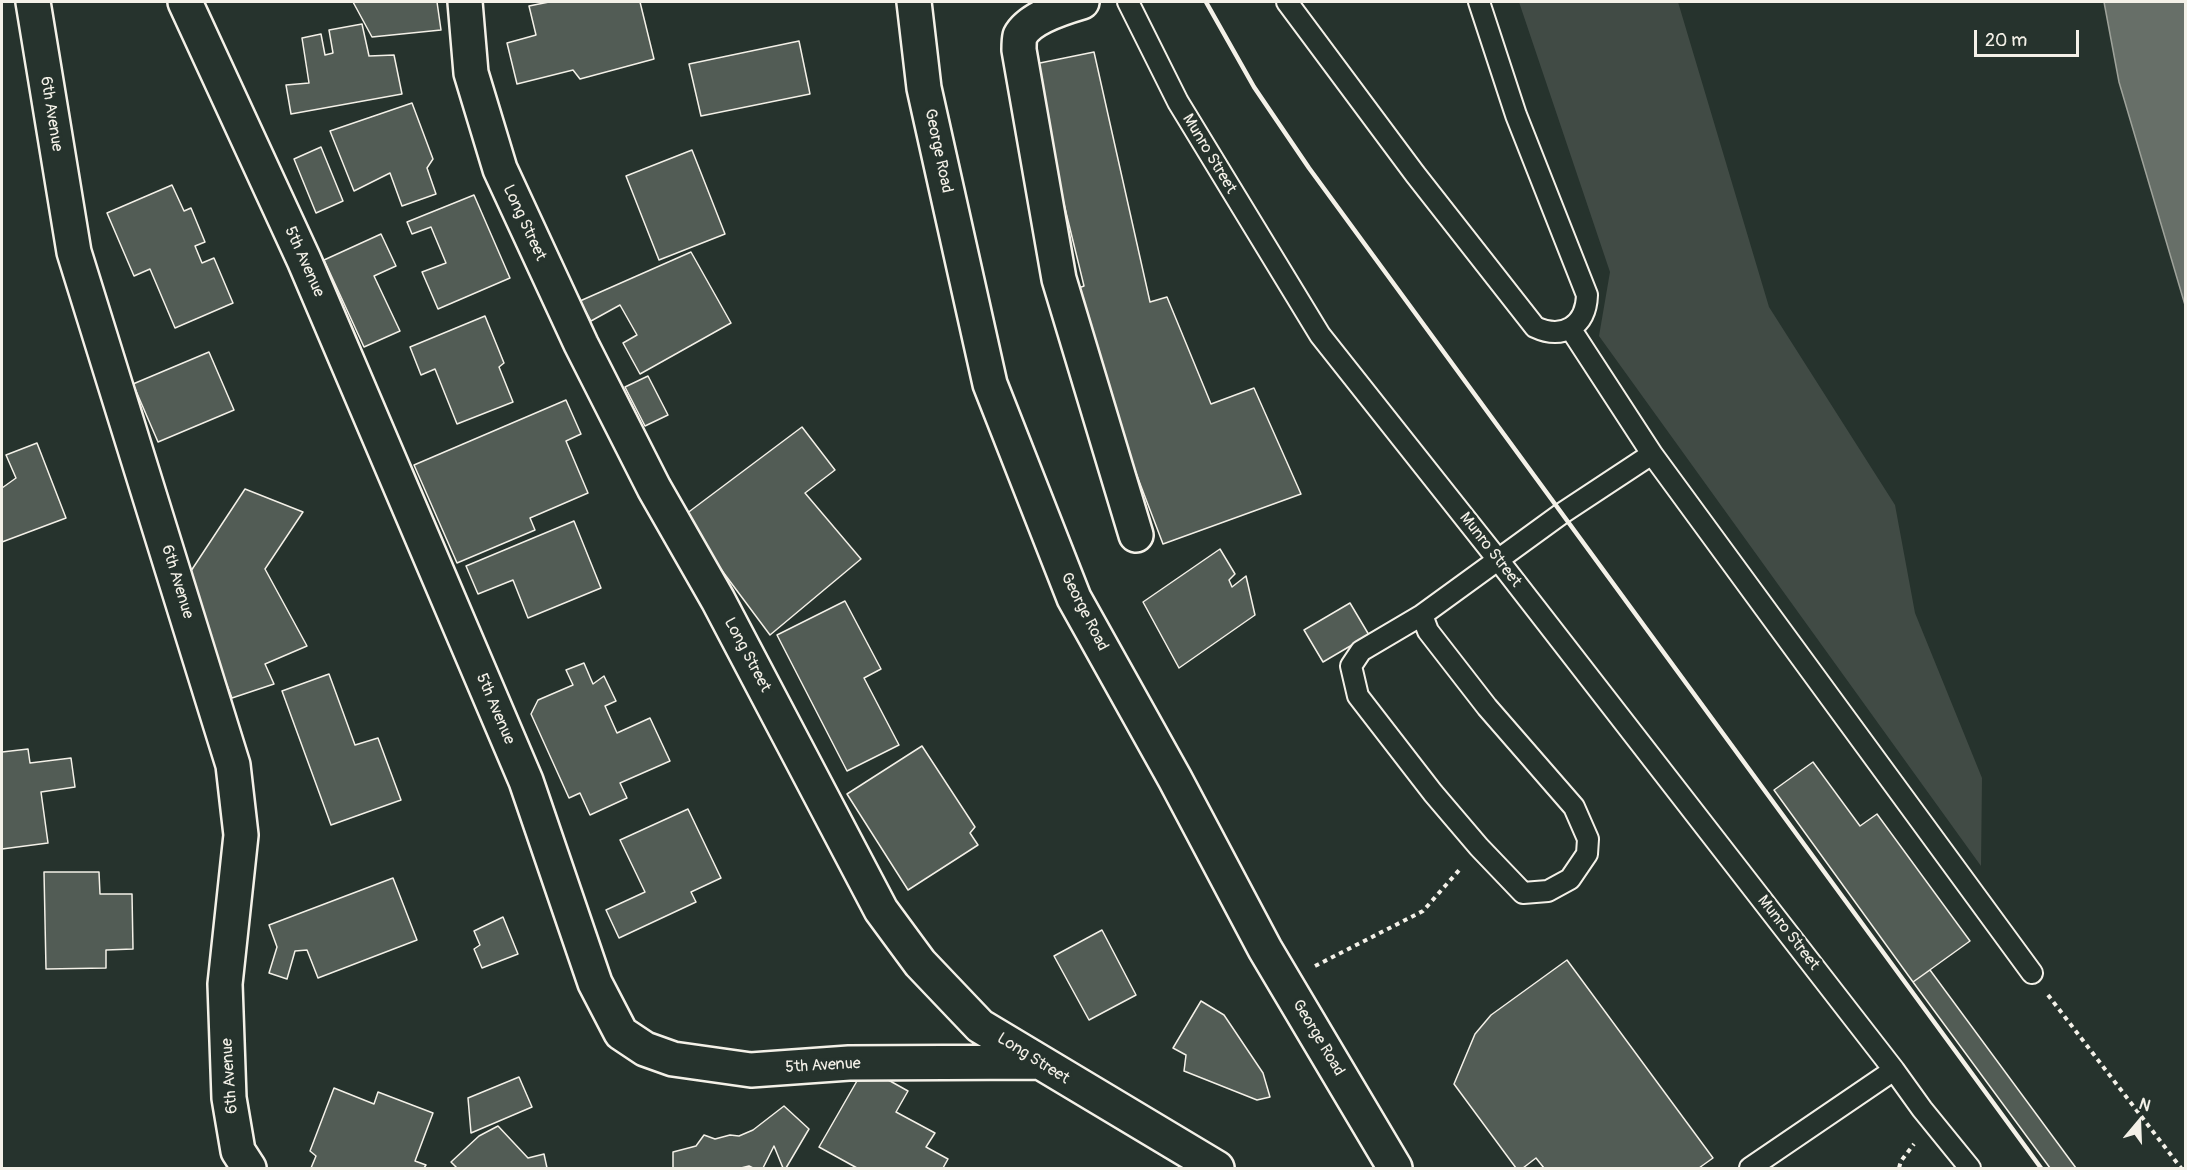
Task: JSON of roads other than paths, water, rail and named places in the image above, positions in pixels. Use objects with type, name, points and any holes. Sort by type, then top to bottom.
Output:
[{"type":"street","name":"6th Avenue","points":[[33,2],[74,252],[233,765],[241,835],[225,984],[230,1098],[238,1150],[249,1168]]},
{"type":"street","name":"5th Avenue","points":[[185,2],[304,260],[526,781],[595,983],[621,1033],[645,1049],[673,1059],[751,1070],[849,1064],[1037,1062]]},
{"type":"street","name":"Long Street","points":[[465,2],[471,73],[500,169],[581,344],[633,447],[718,600],[881,910],[920,963],[980,1026],[1216,1168]]},
{"type":"street","name":"George Road","points":[[914,2],[924,88],[990,384],[1074,598],[1175,779],[1265,949],[1395,1168]]},
{"type":"street","points":[[1082,2],[1057,10],[1031,25],[1020,36],[1019,50],[1059,279],[1136,535]]},
{"type":"lane","name":"Munro Street","points":[[1128,2],[1178,102],[1320,335],[1499,561],[1970,1168]]},
{"type":"lane","points":[[1287,2],[1415,174],[1535,327],[1545,332],[1558,333],[1570,328],[1582,318],[1587,295],[1516,115],[1479,2]]},
{"type":"lane","points":[[1570,328],[1652,454],[2032,973]]},
{"type":"lane","points":[[1422,615],[1428,631],[1487,707],[1574,807],[1588,839],[1587,854],[1570,879],[1548,891],[1523,893],[1479,847],[1433,793],[1358,696],[1351,666],[1361,651],[1422,615],[1561,514],[1652,454]]},
{"type":"lane","points":[[1750,1168],[1894,1070]]},
{"type":"railway","points":[[1206,2],[1254,87],[1309,168],[2041,1168]]}]
